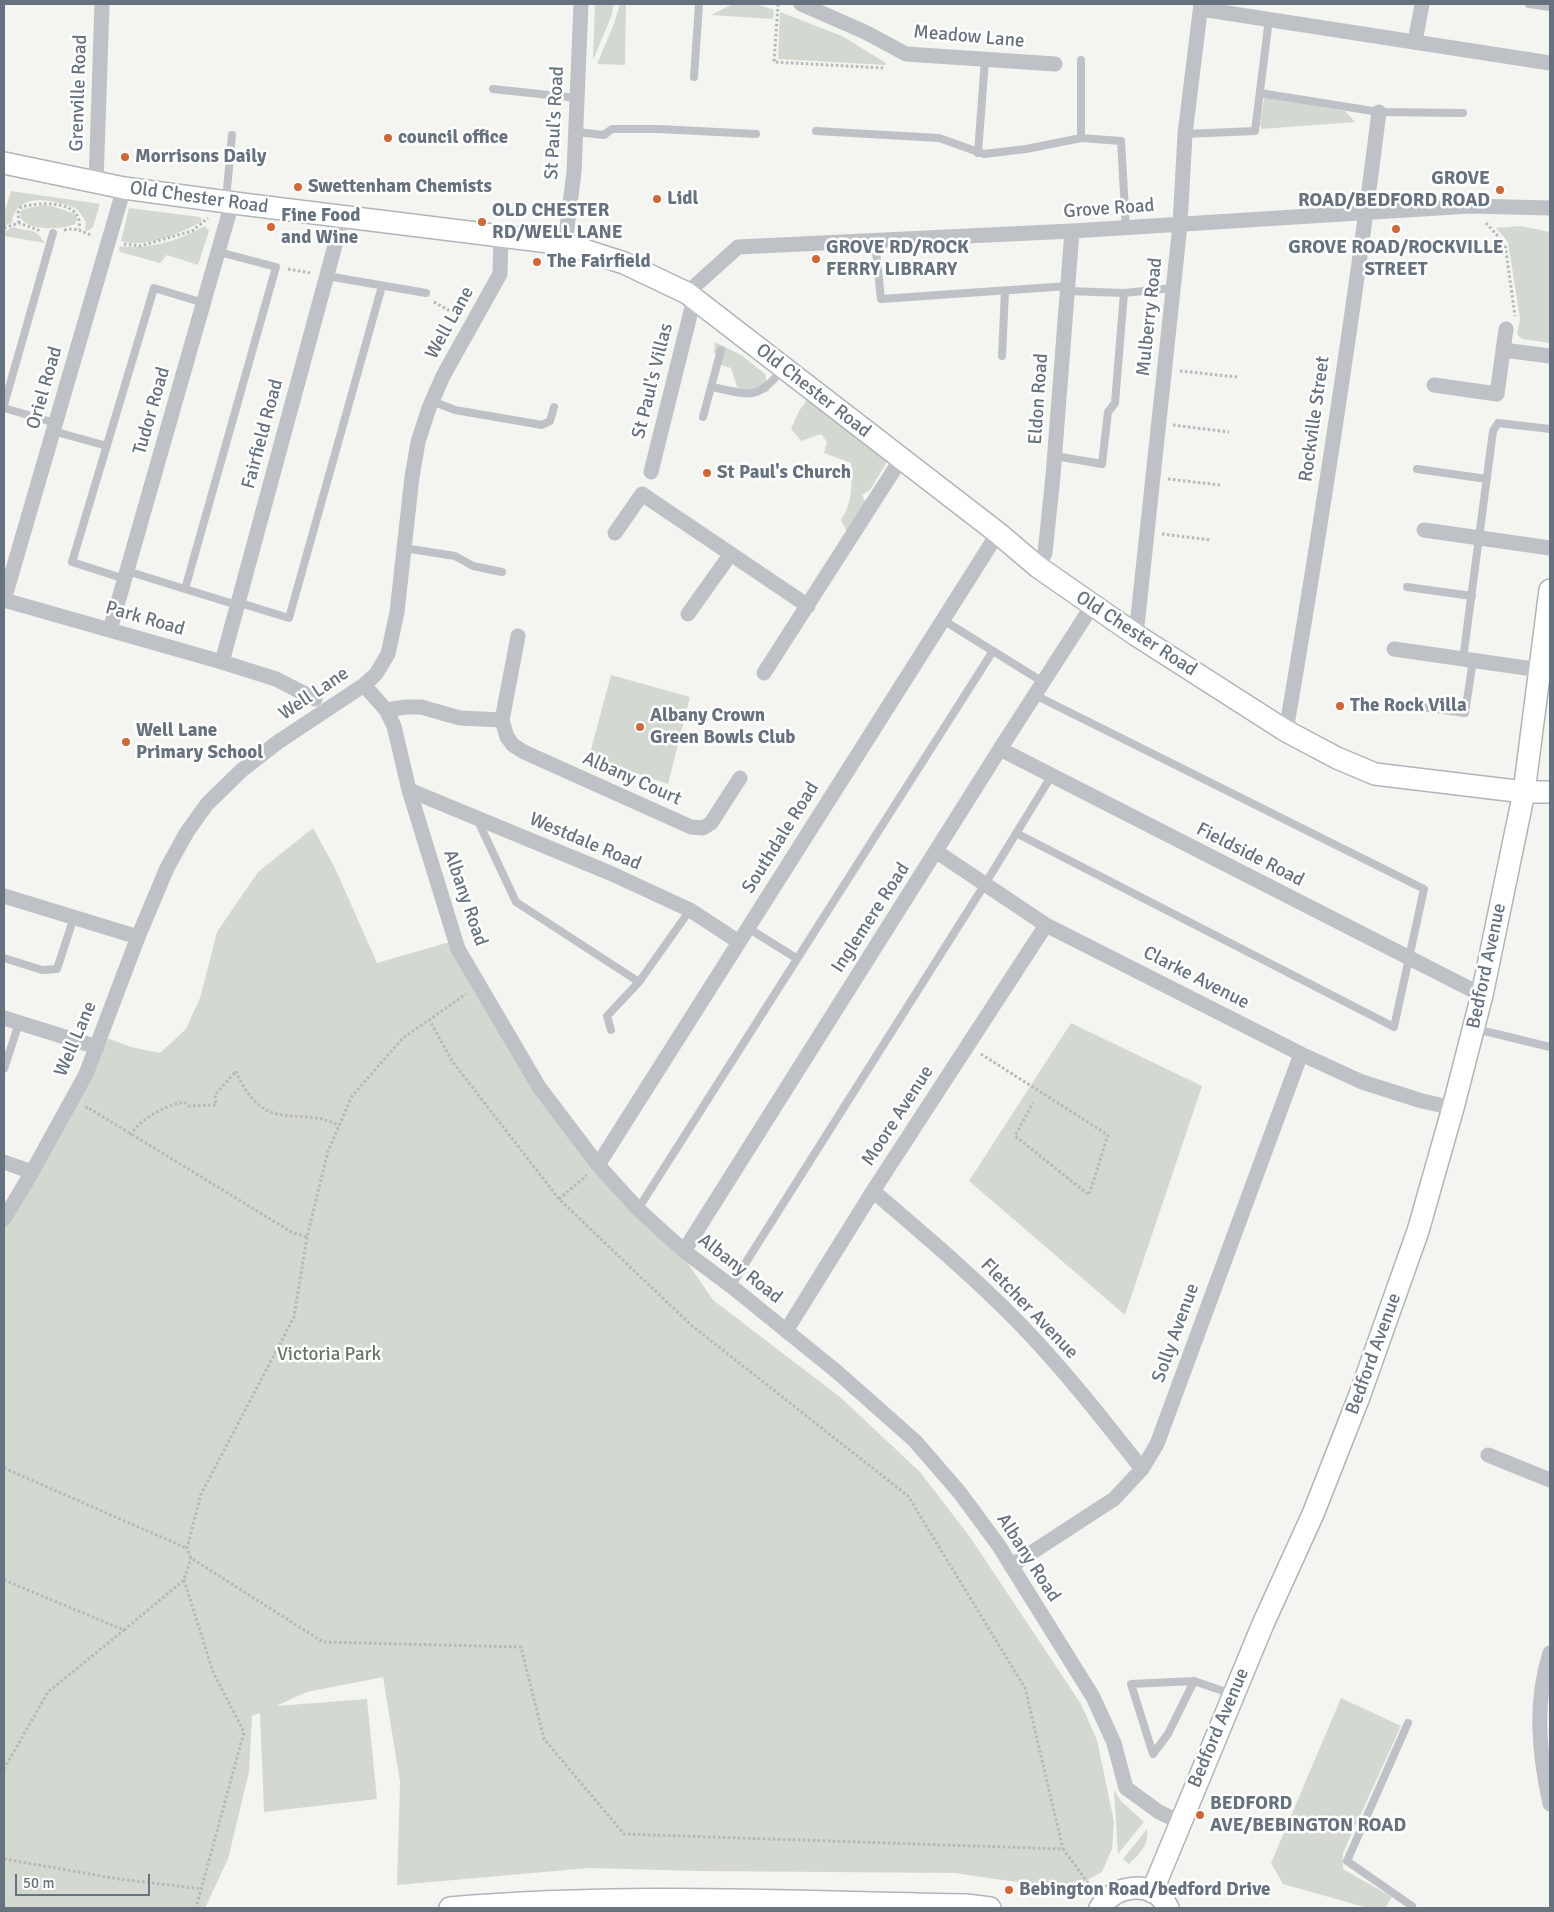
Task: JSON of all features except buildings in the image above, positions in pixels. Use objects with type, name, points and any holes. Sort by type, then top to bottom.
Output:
[{"type":"main road","name":"Old Chester Road","points":[[4,165],[124,188],[229,203],[565,244],[624,263],[691,296],[998,533],[1038,567],[1092,606],[1286,731],[1337,758],[1376,774],[1524,792],[1550,792]]},
{"type":"main road","name":"Bedford Avenue","points":[[1152,1892],[1234,1695],[1313,1514],[1359,1397],[1418,1231],[1453,1108],[1482,995],[1524,792],[1550,590]]},
{"type":"main road","points":[[1102,1905],[1113,1893],[1131,1888],[1145,1889],[1152,1892],[1166,1903],[1168,1908]]},
{"type":"main road","points":[[450,1908],[568,1900],[839,1906],[966,1905],[990,1908]]},
{"type":"street","name":"Grenville Road","points":[[96,183],[102,4]]},
{"type":"street","name":"St Paul's Road","points":[[565,244],[574,172],[581,4]]},
{"type":"street","name":"Meadow Lane","points":[[804,4],[906,54],[1055,64]]},
{"type":"street","points":[[1415,42],[1422,4]]},
{"type":"street","points":[[1201,6],[1269,19],[1550,63]]},
{"type":"street","name":"Mulberry Road","points":[[1136,635],[1180,224],[1185,134],[1201,6]]},
{"type":"street","name":"Rockville Street","points":[[1286,731],[1309,597],[1379,112]]},
{"type":"street","name":"Oriel Road","points":[[4,600],[124,188]]},
{"type":"street","name":"Tudor Road","points":[[110,630],[219,252],[229,203]]},
{"type":"street","name":"Grove Road","points":[[691,296],[738,247],[875,242],[1126,228],[1470,206],[1550,208]]},
{"type":"street","name":"Fairfield Road","points":[[222,662],[343,216]]},
{"type":"street","name":"Eldon Road","points":[[1038,567],[1045,553],[1055,456],[1072,231]]},
{"type":"street","name":"Well Lane","points":[[4,1219],[86,1074],[138,936],[167,868],[187,832],[208,804],[242,770],[364,685],[376,674],[388,654],[397,612],[412,477],[418,442],[443,376],[500,274],[501,236]]},
{"type":"street","name":"St Paul's Villas","points":[[651,472],[691,296]]},
{"type":"street","points":[[1434,385],[1497,394],[1506,329]]},
{"type":"street","points":[[1503,350],[1550,356]]},
{"type":"street","points":[[764,673],[901,459]]},
{"type":"street","points":[[615,533],[642,494],[808,606]]},
{"type":"street","points":[[1424,530],[1550,548]]},
{"type":"street","name":"Southdale Road","points":[[598,1165],[998,533]]},
{"type":"street","points":[[688,614],[730,555]]},
{"type":"street","name":"Park Road","points":[[4,600],[276,679],[315,699]]},
{"type":"street","name":"Inglemere Road","points":[[684,1251],[1000,748],[1092,606]]},
{"type":"street","points":[[386,710],[421,707],[460,718],[502,720],[518,636]]},
{"type":"street","points":[[1394,649],[1540,670]]},
{"type":"street","name":"Albany Road","points":[[364,685],[386,710],[394,726],[409,790],[458,949],[539,1087],[598,1165],[638,1209],[684,1251],[786,1330],[915,1441],[960,1493],[1011,1566],[1093,1697],[1114,1743],[1126,1788],[1159,1812],[1180,1822]]},
{"type":"street","name":"Albany Court","points":[[502,720],[507,737],[513,745],[524,752],[691,827],[703,828],[711,823],[740,778]]},
{"type":"street","name":"Fieldside Road","points":[[1000,748],[1482,995]]},
{"type":"street","name":"Westdale Road","points":[[409,790],[610,873],[690,910],[739,942]]},
{"type":"street","name":"Clarke Avenue","points":[[936,852],[1046,925],[1301,1054],[1362,1082],[1422,1101],[1453,1108]]},
{"type":"street","points":[[4,896],[138,936]]},
{"type":"street","name":"Moore Avenue","points":[[786,1330],[873,1191],[1046,925]]},
{"type":"street","points":[[4,1018],[97,1047]]},
{"type":"street","name":"Solly Avenue","points":[[1011,1566],[1114,1499],[1142,1469],[1157,1444],[1301,1054]]},
{"type":"street","points":[[4,1162],[32,1172]]},
{"type":"street","name":"Fletcher Avenue","points":[[873,1191],[946,1254],[1017,1321],[1100,1415],[1142,1469]]},
{"type":"street","points":[[1488,1455],[1550,1480]]},
{"type":"street","points":[[1550,1653],[1538,1721],[1542,1768],[1550,1804]]},
{"type":"lane","points":[[694,77],[699,4]]},
{"type":"lane","points":[[1529,4],[1550,7]]},
{"type":"lane","points":[[1185,134],[1255,132],[1269,19]]},
{"type":"lane","points":[[978,152],[985,60]]},
{"type":"lane","points":[[1081,60],[1081,138]]},
{"type":"lane","points":[[493,89],[577,98]]},
{"type":"lane","points":[[1260,93],[1379,112],[1463,113]]},
{"type":"lane","points":[[576,132],[604,135],[612,129],[659,129],[756,134]]},
{"type":"lane","points":[[816,131],[939,138],[984,154],[1026,149],[1081,138],[1122,141],[1126,228]]},
{"type":"lane","points":[[229,203],[232,135]]},
{"type":"lane","points":[[53,233],[4,407],[107,446]]},
{"type":"lane","points":[[875,242],[881,299],[1067,288],[1124,293],[1173,288]]},
{"type":"lane","points":[[185,589],[276,267],[219,252]]},
{"type":"lane","points":[[326,276],[426,293]]},
{"type":"lane","points":[[204,303],[154,288],[72,562],[185,589],[289,618],[382,286]]},
{"type":"lane","points":[[1002,356],[1005,291]]},
{"type":"lane","points":[[1055,456],[1102,464],[1108,412],[1115,404],[1124,293]]},
{"type":"lane","points":[[703,417],[721,350]]},
{"type":"lane","points":[[711,387],[746,394],[757,393],[768,387],[783,368]]},
{"type":"lane","points":[[432,401],[455,410],[542,425],[550,421],[554,407]]},
{"type":"lane","points":[[1400,704],[1465,713],[1472,596],[1493,431],[1498,423],[1550,429]]},
{"type":"lane","points":[[1417,469],[1487,479]]},
{"type":"lane","points":[[404,548],[455,556],[473,566],[502,572]]},
{"type":"lane","points":[[1407,587],[1472,596]]},
{"type":"lane","points":[[943,620],[1043,682]]},
{"type":"lane","points":[[638,1209],[993,651]]},
{"type":"lane","points":[[1016,833],[1394,1027],[1424,889],[1035,695]]},
{"type":"lane","points":[[731,1286],[1052,775]]},
{"type":"lane","points":[[477,817],[516,902],[639,982]]},
{"type":"lane","points":[[611,1030],[607,1016],[639,982],[690,910]]},
{"type":"lane","points":[[4,958],[42,970],[57,969],[74,917]]},
{"type":"lane","points":[[748,928],[796,958]]},
{"type":"lane","points":[[4,1069],[19,1023]]},
{"type":"lane","points":[[1474,1028],[1550,1047]]},
{"type":"lane","points":[[1194,1681],[1168,1734],[1154,1754],[1131,1684],[1194,1681],[1234,1695]]},
{"type":"lane","points":[[1408,1723],[1347,1861],[1412,1906],[1412,1908]]},
{"type":"path","points":[[778,4],[774,62],[884,68]]},
{"type":"path","points":[[19,223],[18,213],[21,207],[49,202],[73,210],[78,215],[80,221],[79,229]]},
{"type":"path","points":[[4,228],[19,223],[44,232],[53,233],[72,228],[108,240],[140,246],[192,231],[229,203]]},
{"type":"path","points":[[1470,206],[1505,244],[1515,319],[1514,329],[1506,329]]},
{"type":"path","points":[[276,267],[326,276]]},
{"type":"path","points":[[426,293],[430,300],[473,324]]},
{"type":"path","points":[[1165,369],[1238,377]]},
{"type":"path","points":[[1158,423],[1229,432]]},
{"type":"path","points":[[1152,477],[1220,485]]},
{"type":"path","points":[[1147,532],[1211,540]]},
{"type":"path","points":[[186,1548],[201,1494],[294,1317],[306,1238],[328,1151],[352,1096],[403,1038],[479,986]]},
{"type":"path","points":[[429,1019],[452,1061],[559,1200],[691,1325],[908,1496],[1025,1688],[1063,1849],[1102,1905]]},
{"type":"path","points":[[968,1045],[1108,1135],[1089,1195],[1014,1136],[1033,1103]]},
{"type":"path","points":[[130,1135],[142,1121],[171,1105],[184,1102],[190,1106],[216,1105],[216,1095],[236,1071],[242,1086],[268,1112],[318,1118],[340,1125]]},
{"type":"path","points":[[63,1116],[78,1124],[87,1107],[293,1233],[306,1238]]},
{"type":"path","points":[[559,1200],[598,1165]]},
{"type":"path","points":[[4,1468],[186,1548],[191,1558],[324,1642],[521,1647],[544,1739],[624,1834],[1063,1849]]},
{"type":"path","points":[[4,1769],[48,1692],[184,1580],[191,1558]]},
{"type":"path","points":[[4,1580],[124,1630]]},
{"type":"path","points":[[184,1580],[213,1672],[244,1732],[196,1908]]},
{"type":"path","points":[[4,1859],[119,1879],[202,1888]]},
{"type":"green space","points":[[595,4],[614,4],[611,17],[593,60]]},
{"type":"green space","points":[[620,4],[626,4],[625,65],[597,64],[614,24]]},
{"type":"green space","points":[[733,4],[756,4],[774,10],[773,19],[711,15]]},
{"type":"green space","points":[[780,12],[842,36],[886,63],[885,65],[778,59]]},
{"type":"green space","points":[[1264,97],[1345,111],[1355,122],[1262,129],[1260,125]]},
{"type":"green space","points":[[11,191],[100,204],[93,227],[88,231],[85,230],[86,222],[77,209],[40,200],[25,203],[19,207],[14,214],[12,223],[4,226],[4,214]]},
{"type":"green space","points":[[44,205],[75,214],[77,219],[75,224],[46,228],[32,226],[21,219],[20,214],[23,209]]},
{"type":"green space","points":[[129,208],[200,217],[202,221],[174,235],[152,241],[131,243],[121,241]]},
{"type":"green space","points":[[205,226],[209,231],[198,265],[167,255],[160,263],[120,252],[119,249],[120,246],[142,247],[164,243],[185,236]]},
{"type":"green space","points":[[1520,226],[1550,232],[1550,343],[1522,339],[1517,334],[1520,319],[1508,242],[1496,228]]},
{"type":"green space","points":[[13,227],[34,232],[45,243],[4,236],[4,232]]},
{"type":"green space","points":[[715,342],[741,355],[765,374],[769,391],[755,396],[737,387],[731,368],[719,364],[714,352]]},
{"type":"green space","points":[[807,400],[888,460],[870,490],[862,495],[866,502],[847,532],[841,520],[850,500],[851,463],[824,453],[827,442],[821,434],[801,441],[791,429],[799,411]]},
{"type":"green space","name":"Albany Crown Green Bowls Club","points":[[611,675],[690,697],[668,784],[589,757]]},
{"type":"green space","name":"Victoria Park","points":[[313,828],[335,868],[377,963],[453,941],[537,1089],[680,1252],[713,1300],[840,1397],[920,1472],[970,1537],[1081,1704],[1097,1740],[1114,1822],[1112,1849],[1102,1872],[1073,1888],[1051,1887],[955,1873],[589,1868],[397,1885],[400,1782],[383,1677],[307,1692],[276,1706],[367,1699],[377,1799],[264,1812],[260,1713],[252,1716],[249,1772],[228,1859],[205,1908],[4,1908],[4,1225],[104,1037],[131,1047],[160,1053],[186,1029],[200,998],[217,932],[258,872]]},
{"type":"green space","points":[[1071,1023],[1202,1086],[1125,1315],[969,1181]]},
{"type":"green space","points":[[1341,1698],[1401,1726],[1343,1853],[1343,1869],[1392,1897],[1385,1908],[1368,1908],[1283,1884],[1271,1863]]},
{"type":"green space","points":[[1114,1790],[1121,1801],[1144,1822],[1118,1854]]},
{"type":"green space","points":[[1147,1829],[1145,1845],[1129,1864],[1123,1859]]},
{"type":"place","name":"council office","points":[[388,138]]},
{"type":"place","name":"Morrisons Daily","points":[[125,157]]},
{"type":"place","name":"Swettenham Chemists","points":[[298,187]]},
{"type":"place","name":"GROVE ROAD/BEDFORD ROAD","points":[[1500,190]]},
{"type":"place","name":"Lidl","points":[[657,199]]},
{"type":"place","name":"OLD CHESTER RD/WELL LANE","points":[[482,222]]},
{"type":"place","name":"Fine Food and Wine","points":[[271,227]]},
{"type":"place","name":"GROVE ROAD/ROCKVILLE STREET","points":[[1396,229]]},
{"type":"place","name":"GROVE RD/ROCK FERRY LIBRARY","points":[[816,259]]},
{"type":"place","name":"The Fairfield","points":[[537,262]]},
{"type":"place","name":"St Paul's Church","points":[[707,473]]},
{"type":"place","name":"The Rock Villa","points":[[1340,706]]},
{"type":"place","name":"Albany Crown Green Bowls Club","points":[[640,727]]},
{"type":"place","name":"Well Lane Primary School","points":[[126,742]]},
{"type":"place","name":"BEDFORD AVE/BEBINGTON ROAD","points":[[1200,1815]]},
{"type":"place","name":"Bebington Road/bedford Drive","points":[[1009,1890]]}]
